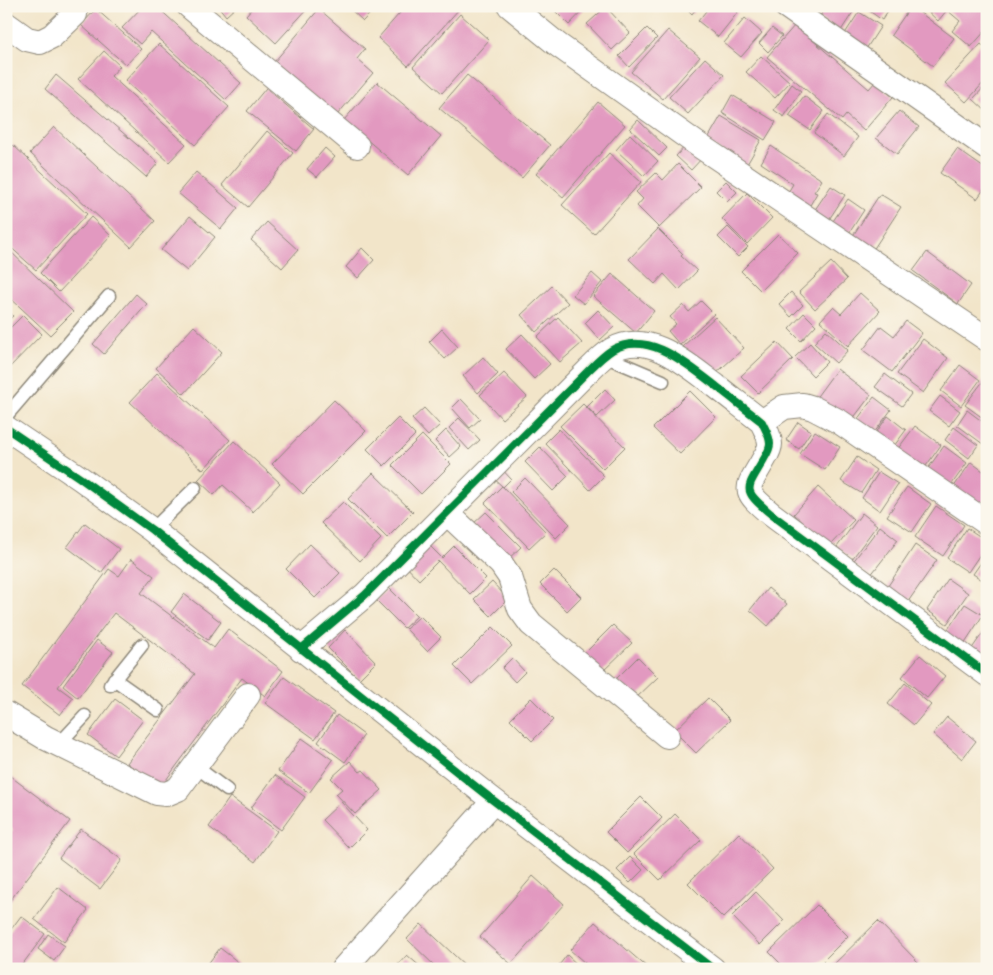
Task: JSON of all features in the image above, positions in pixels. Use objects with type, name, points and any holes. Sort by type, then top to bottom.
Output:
[{"type":"street","points":[[189,6],[357,146]]},
{"type":"street","points":[[510,6],[558,45],[697,144],[987,339]]},
{"type":"street","points":[[787,7],[987,147]]},
{"type":"street","points":[[6,24],[27,39],[40,42],[52,36],[75,14]]},
{"type":"street","points":[[301,649],[364,595],[604,356],[613,349],[639,344],[670,354],[762,422],[769,436],[770,450],[751,479],[749,488],[753,499],[987,674]]},
{"type":"street","points":[[762,422],[784,408],[803,405],[813,408],[840,422],[987,523]]},
{"type":"street","points":[[6,428],[152,530],[702,966]]},
{"type":"street","points":[[447,513],[501,564],[510,577],[520,609],[531,624],[667,736]]},
{"type":"street","points":[[6,714],[59,744],[157,793],[166,794],[178,789],[248,694]]},
{"type":"street","points":[[344,969],[494,801]]},
{"type":"lane","points":[[6,416],[109,296]]},
{"type":"lane","points":[[604,356],[663,381]]},
{"type":"lane","points":[[152,530],[195,488]]},
{"type":"lane","points":[[142,645],[112,682],[158,710]]},
{"type":"lane","points":[[59,744],[85,716]]},
{"type":"lane","points":[[195,766],[227,790]]},
{"type":"building","points":[[143,6],[156,6],[241,83],[226,100],[151,32],[140,44],[122,28]]},
{"type":"building","points":[[218,6],[237,6],[226,16]]},
{"type":"building","points":[[254,6],[310,6],[276,43],[246,15]]},
{"type":"building","points":[[347,6],[377,6],[363,21]]},
{"type":"building","points":[[406,6],[458,6],[460,8],[408,66],[378,38]]},
{"type":"building","points":[[550,6],[587,6],[569,25]]},
{"type":"building","points":[[683,6],[698,6],[692,14]]},
{"type":"building","points":[[710,6],[730,6],[738,12],[718,37],[698,21]]},
{"type":"building","points":[[826,6],[857,6],[840,32],[819,18]]},
{"type":"building","points":[[870,6],[891,6],[882,20],[868,10]]},
{"type":"building","points":[[911,6],[954,38],[933,66],[891,35]]},
{"type":"building","points":[[922,6],[978,6],[987,14],[987,29],[971,47],[952,31],[960,21],[947,10],[938,21]]},
{"type":"building","points":[[606,7],[630,33],[612,50],[587,24]]},
{"type":"building","points":[[96,9],[141,49],[126,65],[81,25]]},
{"type":"building","points":[[319,9],[365,49],[357,59],[373,73],[337,115],[269,68]]},
{"type":"building","points":[[859,12],[881,26],[866,49],[844,35]]},
{"type":"building","points":[[460,14],[489,40],[442,93],[413,67]]},
{"type":"building","points":[[745,18],[762,33],[741,57],[724,43]]},
{"type":"building","points":[[795,25],[869,89],[875,82],[893,97],[864,131],[846,115],[842,120],[767,57]]},
{"type":"building","points":[[647,28],[657,38],[629,67],[619,56]]},
{"type":"building","points":[[772,28],[782,36],[768,52],[759,43]]},
{"type":"building","points":[[668,30],[700,57],[663,99],[631,72]]},
{"type":"building","points":[[159,44],[229,107],[195,145],[125,81]]},
{"type":"building","points":[[981,44],[987,49],[987,79],[966,102],[945,83]]},
{"type":"building","points":[[104,51],[120,66],[111,76],[186,144],[169,162],[78,79]]},
{"type":"building","points":[[761,56],[790,82],[775,98],[746,72]]},
{"type":"building","points":[[705,58],[724,75],[688,114],[669,97]]},
{"type":"building","points":[[56,75],[158,163],[146,177],[45,89]]},
{"type":"building","points":[[467,75],[550,145],[522,178],[439,108]]},
{"type":"building","points":[[377,82],[441,136],[408,175],[344,120]]},
{"type":"building","points":[[792,84],[801,91],[784,117],[774,110]]},
{"type":"building","points":[[987,84],[987,112],[973,99]]},
{"type":"building","points":[[266,88],[314,129],[296,151],[247,111]]},
{"type":"building","points":[[732,95],[776,122],[765,140],[722,113]]},
{"type":"building","points":[[804,96],[824,111],[810,130],[789,116]]},
{"type":"building","points":[[598,102],[625,125],[563,197],[536,174]]},
{"type":"building","points":[[899,111],[919,127],[897,154],[876,138]]},
{"type":"building","points":[[828,114],[858,137],[844,156],[814,133]]},
{"type":"building","points":[[721,116],[761,140],[746,166],[706,142]]},
{"type":"building","points":[[638,120],[667,148],[659,156],[630,129]]},
{"type":"building","points":[[54,127],[155,221],[131,247],[30,153]]},
{"type":"building","points":[[267,131],[293,153],[248,207],[222,185]]},
{"type":"building","points":[[630,134],[658,161],[644,176],[616,150]]},
{"type":"building","points":[[689,142],[704,156],[691,170],[676,156]]},
{"type":"building","points":[[13,145],[87,214],[36,270],[6,243],[6,152]]},
{"type":"building","points":[[771,146],[822,180],[814,192],[817,193],[809,207],[787,194],[793,184],[761,163]]},
{"type":"building","points":[[325,148],[335,157],[317,177],[307,169]]},
{"type":"building","points":[[957,149],[987,170],[987,185],[977,199],[940,173]]},
{"type":"building","points":[[609,153],[641,182],[594,234],[562,205]]},
{"type":"building","points":[[678,164],[701,187],[659,228],[637,206],[643,199],[636,192],[656,173],[663,180]]},
{"type":"building","points":[[196,172],[238,208],[221,229],[178,193]]},
{"type":"building","points":[[726,181],[737,192],[727,202],[716,191]]},
{"type":"building","points":[[831,186],[845,195],[826,224],[812,214]]},
{"type":"building","points":[[747,193],[772,218],[747,244],[722,219]]},
{"type":"building","points":[[880,194],[901,207],[873,250],[852,237]]},
{"type":"building","points":[[848,199],[864,210],[846,238],[829,227]]},
{"type":"building","points":[[190,216],[215,237],[187,271],[161,250]]},
{"type":"building","points":[[91,217],[111,236],[59,292],[40,273]]},
{"type":"building","points":[[267,222],[298,250],[282,268],[251,240]]},
{"type":"building","points":[[728,227],[748,247],[738,257],[718,237]]},
{"type":"building","points":[[658,229],[683,254],[681,256],[697,271],[679,290],[664,274],[655,284],[629,259]]},
{"type":"building","points":[[778,234],[798,253],[761,291],[741,271]]},
{"type":"building","points":[[6,247],[73,312],[50,335],[6,294]]},
{"type":"building","points":[[362,248],[374,260],[358,278],[346,267]]},
{"type":"building","points":[[927,252],[971,285],[958,304],[913,271]]},
{"type":"building","points":[[831,262],[847,279],[815,309],[799,292]]},
{"type":"building","points":[[592,273],[602,282],[584,304],[573,295]]},
{"type":"building","points":[[612,274],[654,311],[636,333],[593,296]]},
{"type":"building","points":[[552,286],[568,303],[536,332],[521,315]]},
{"type":"building","points":[[791,292],[803,305],[791,317],[779,304]]},
{"type":"building","points":[[860,293],[880,311],[848,346],[820,321],[833,307],[841,314]]},
{"type":"building","points":[[136,294],[147,304],[104,354],[93,344]]},
{"type":"building","points":[[701,301],[714,314],[680,345],[668,331],[676,324],[670,317],[683,305],[689,312]]},
{"type":"building","points":[[6,309],[13,316],[6,322]]},
{"type":"building","points":[[598,310],[614,327],[600,340],[585,323]]},
{"type":"building","points":[[804,313],[816,325],[801,341],[789,329]]},
{"type":"building","points":[[23,315],[42,334],[6,371],[6,332]]},
{"type":"building","points":[[558,317],[582,343],[560,362],[537,337]]},
{"type":"building","points":[[715,317],[744,348],[712,377],[683,346]]},
{"type":"building","points":[[906,321],[922,333],[892,372],[863,350],[881,326],[894,336]]},
{"type":"building","points":[[194,326],[222,352],[184,394],[156,368]]},
{"type":"building","points":[[442,329],[458,347],[445,359],[429,342]]},
{"type":"building","points":[[826,330],[848,350],[836,363],[814,343]]},
{"type":"building","points":[[522,334],[550,364],[534,379],[506,349]]},
{"type":"building","points":[[923,339],[948,358],[923,393],[897,374]]},
{"type":"building","points":[[777,342],[793,359],[758,393],[741,376]]},
{"type":"building","points":[[810,343],[827,362],[813,376],[795,357]]},
{"type":"building","points":[[483,357],[498,374],[478,393],[463,376]]},
{"type":"building","points":[[960,365],[980,380],[961,406],[941,391]]},
{"type":"building","points":[[837,369],[871,395],[849,424],[815,399]]},
{"type":"building","points":[[157,373],[230,440],[203,470],[130,402]]},
{"type":"building","points":[[504,373],[527,397],[502,419],[480,395]]},
{"type":"building","points":[[885,374],[911,394],[902,406],[875,387]]},
{"type":"building","points":[[987,376],[987,421],[965,405]]},
{"type":"building","points":[[605,389],[615,400],[597,417],[587,407]]},
{"type":"building","points":[[690,391],[716,417],[680,454],[653,428]]},
{"type":"building","points":[[940,396],[960,411],[949,426],[929,411]]},
{"type":"building","points":[[874,397],[891,410],[871,437],[854,424]]},
{"type":"building","points":[[461,399],[480,419],[470,428],[452,408]]},
{"type":"building","points":[[334,400],[366,431],[303,494],[272,464]]},
{"type":"building","points":[[583,404],[625,447],[603,469],[560,426]]},
{"type":"building","points":[[424,408],[440,425],[428,436],[412,419]]},
{"type":"building","points":[[967,410],[987,425],[987,447],[957,425]]},
{"type":"building","points":[[888,416],[906,430],[891,450],[873,437]]},
{"type":"building","points":[[398,418],[415,435],[384,466],[367,449]]},
{"type":"building","points":[[459,418],[480,440],[469,450],[449,428]]},
{"type":"building","points":[[798,422],[811,431],[799,449],[786,440]]},
{"type":"building","points":[[915,426],[941,445],[921,473],[894,454]]},
{"type":"building","points":[[954,427],[978,445],[969,458],[945,440]]},
{"type":"building","points":[[559,429],[604,476],[590,490],[545,443]]},
{"type":"building","points":[[446,430],[461,447],[450,457],[435,441]]},
{"type":"building","points":[[815,431],[840,447],[825,470],[800,454]]},
{"type":"building","points":[[422,435],[451,464],[421,494],[392,465]]},
{"type":"building","points":[[234,441],[280,483],[253,512],[223,485],[214,495],[198,480]]},
{"type":"building","points":[[944,446],[967,463],[947,491],[924,474]]},
{"type":"building","points":[[540,447],[568,476],[553,491],[525,462]]},
{"type":"building","points":[[857,457],[876,470],[861,493],[841,481]]},
{"type":"building","points":[[971,462],[987,474],[987,498],[978,510],[951,491]]},
{"type":"building","points":[[499,466],[511,479],[503,487],[490,475]]},
{"type":"building","points":[[879,472],[898,484],[880,511],[862,498]]},
{"type":"building","points":[[373,473],[413,512],[387,538],[348,499]]},
{"type":"building","points":[[525,478],[570,524],[556,538],[511,492]]},
{"type":"building","points":[[502,486],[546,532],[529,548],[485,503]]},
{"type":"building","points":[[818,487],[854,520],[829,546],[794,514]]},
{"type":"building","points":[[907,487],[931,504],[912,532],[887,516]]},
{"type":"building","points":[[343,502],[381,539],[360,561],[321,523]]},
{"type":"building","points":[[936,506],[964,525],[943,556],[915,537]]},
{"type":"building","points":[[486,512],[521,547],[507,560],[472,525]]},
{"type":"building","points":[[862,513],[877,525],[852,559],[837,547]]},
{"type":"building","points":[[85,523],[119,549],[101,573],[67,547]]},
{"type":"building","points":[[880,526],[898,540],[870,576],[852,563]]},
{"type":"building","points":[[967,528],[987,541],[987,544],[968,572],[947,558]]},
{"type":"building","points":[[426,542],[442,558],[454,546],[486,578],[470,594],[438,561],[419,580],[404,564]]},
{"type":"building","points":[[310,544],[340,573],[315,598],[286,569]]},
{"type":"building","points":[[915,545],[937,560],[905,606],[884,592]]},
{"type":"building","points":[[987,554],[987,583],[973,574]]},
{"type":"building","points":[[131,559],[154,576],[141,593],[214,648],[228,629],[283,671],[265,696],[242,678],[160,788],[127,763],[195,674],[114,613],[58,687],[73,698],[60,715],[22,686],[109,569],[119,576]]},
{"type":"building","points":[[554,570],[581,597],[567,611],[540,584]]},
{"type":"building","points":[[948,579],[968,593],[947,624],[927,610]]},
{"type":"building","points":[[492,582],[508,599],[491,616],[474,599]]},
{"type":"building","points":[[389,588],[417,616],[404,628],[376,600]]},
{"type":"building","points":[[768,588],[787,604],[768,626],[750,610]]},
{"type":"building","points":[[184,594],[221,622],[208,640],[171,612]]},
{"type":"building","points":[[987,595],[987,605],[982,602]]},
{"type":"building","points":[[965,604],[983,615],[960,650],[942,638]]},
{"type":"building","points":[[420,616],[441,637],[427,651],[406,629]]},
{"type":"building","points":[[613,625],[632,643],[600,674],[582,656]]},
{"type":"building","points":[[493,627],[512,646],[472,684],[454,666]]},
{"type":"building","points":[[987,627],[987,671],[966,657]]},
{"type":"building","points":[[345,630],[376,662],[359,679],[328,648]]},
{"type":"building","points":[[97,640],[113,652],[78,698],[63,686]]},
{"type":"building","points":[[920,655],[945,676],[927,698],[902,677]]},
{"type":"building","points":[[638,657],[658,677],[634,700],[615,680]]},
{"type":"building","points":[[512,658],[525,672],[515,682],[502,668]]},
{"type":"building","points":[[284,677],[334,713],[315,739],[265,703]]},
{"type":"building","points":[[905,683],[931,705],[914,725],[888,704]]},
{"type":"building","points":[[531,698],[553,720],[532,741],[510,719]]},
{"type":"building","points":[[708,698],[730,720],[696,753],[674,731]]},
{"type":"building","points":[[115,699],[143,720],[116,756],[88,735]]},
{"type":"building","points":[[337,715],[364,735],[345,762],[318,742]]},
{"type":"building","points":[[947,717],[976,741],[962,759],[933,734]]},
{"type":"building","points":[[302,738],[333,760],[309,793],[278,771]]},
{"type":"building","points":[[350,761],[360,772],[363,770],[382,790],[355,814],[336,794],[342,789],[331,778]]},
{"type":"building","points":[[6,773],[70,821],[6,906],[6,838],[13,830],[6,825]]},
{"type":"building","points":[[275,775],[305,797],[281,830],[251,808]]},
{"type":"building","points":[[230,797],[277,831],[255,862],[209,827]]},
{"type":"building","points":[[641,797],[662,818],[627,853],[606,832]]},
{"type":"building","points":[[341,802],[367,830],[349,848],[322,820]]},
{"type":"building","points":[[675,814],[701,840],[660,880],[634,854]]},
{"type":"building","points":[[81,829],[122,860],[100,889],[59,858]]},
{"type":"building","points":[[739,833],[773,869],[723,918],[688,883]]},
{"type":"building","points":[[630,857],[643,870],[630,883],[617,870]]},
{"type":"building","points":[[533,876],[564,904],[511,964],[480,937]]},
{"type":"building","points":[[58,887],[88,910],[64,942],[34,919]]},
{"type":"building","points":[[756,892],[784,921],[760,945],[732,916]]},
{"type":"building","points":[[817,905],[848,936],[815,969],[786,969],[769,952]]},
{"type":"building","points":[[21,916],[45,934],[19,969],[6,969],[6,936]]},
{"type":"building","points":[[878,921],[919,963],[913,969],[829,969]]},
{"type":"building","points":[[595,922],[649,969],[592,969],[570,950]]},
{"type":"building","points":[[421,924],[469,969],[438,969],[407,939]]},
{"type":"building","points":[[48,934],[65,946],[54,961],[38,949]]},
{"type":"building","points":[[220,948],[247,969],[204,969]]},
{"type":"building","points":[[407,955],[423,969],[394,969]]},
{"type":"building","points":[[567,955],[582,969],[556,969]]},
{"type":"cycle path","points":[[301,649],[365,595],[600,359],[612,350],[626,345],[640,344],[654,347],[681,360],[762,422],[768,435],[770,446],[751,483],[750,488],[754,499],[771,514],[987,674]]},
{"type":"cycle path","points":[[6,428],[152,530],[485,794],[713,969]]}]
